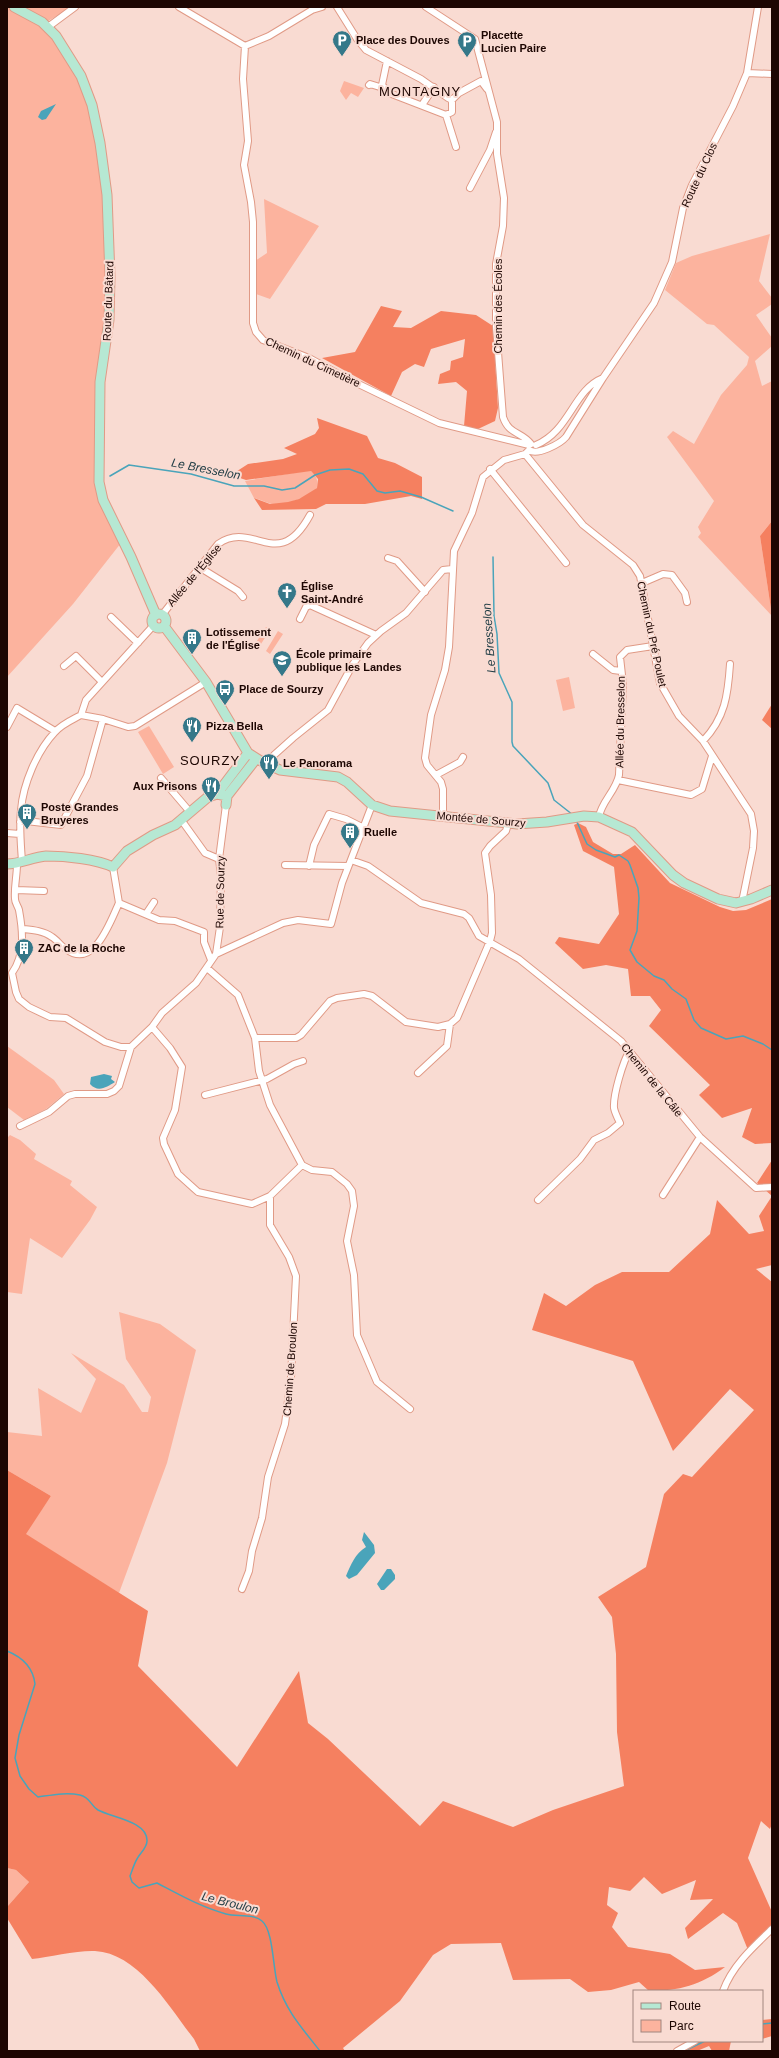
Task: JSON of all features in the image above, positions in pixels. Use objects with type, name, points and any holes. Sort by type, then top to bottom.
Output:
[{"type":"street","name":"Route du Bâtard","points":[[14,7],[48,26],[56,36],[81,76],[92,105],[100,143],[107,195],[110,277],[109,320],[100,382],[99,482],[103,500],[159,615]]},
{"type":"street","points":[[48,26],[75,7]]},
{"type":"street","points":[[179,7],[245,46],[269,36],[312,10],[322,7]]},
{"type":"street","points":[[337,7],[366,50],[434,87],[452,100]]},
{"type":"street","name":"Chemin des Écoles","points":[[426,7],[475,39],[497,122],[497,154],[504,198],[503,226],[496,264],[496,326],[503,417],[506,424],[512,431],[528,439],[531,448]]},
{"type":"street","name":"Route du Clos","points":[[531,448],[553,447],[566,437],[603,378],[654,303],[672,262],[683,208],[692,185],[733,106],[747,74],[758,7]]},
{"type":"street","name":"Chemin du Cimetière","points":[[245,46],[243,79],[248,141],[244,165],[253,222],[253,323],[258,336],[269,343],[309,358],[352,382],[439,423],[531,448]]},
{"type":"street","points":[[383,88],[384,60]]},
{"type":"street","points":[[482,62],[481,81],[489,91]]},
{"type":"street","points":[[747,74],[772,74]]},
{"type":"street","points":[[452,100],[481,81]]},
{"type":"street","points":[[369,85],[383,88],[389,93],[446,115],[452,112],[452,100]]},
{"type":"street","points":[[422,105],[434,87]]},
{"type":"street","points":[[446,115],[456,147]]},
{"type":"street","points":[[470,188],[490,150],[492,140],[497,131]]},
{"type":"street","name":"Route du Clos","points":[[531,448],[547,440],[557,432],[589,386],[603,378]]},
{"type":"street","points":[[443,816],[443,789],[436,775],[427,765],[424,758],[431,715],[445,670],[449,647],[454,552],[472,513],[480,482],[490,469],[504,460],[531,448]]},
{"type":"street","name":"Chemin du Pré Poulet","points":[[531,448],[583,525],[633,565],[640,576],[660,682],[668,699],[679,716],[703,741],[752,814],[754,830],[753,848],[742,902]]},
{"type":"street","points":[[490,469],[566,563]]},
{"type":"street","name":"Allée de l'Église","points":[[159,615],[218,544],[228,537],[242,536],[266,544],[282,543],[294,538],[302,529],[310,514]]},
{"type":"street","points":[[388,558],[397,562],[424,592]]},
{"type":"street","points":[[198,567],[238,591],[243,597]]},
{"type":"street","points":[[153,626],[152,620],[159,615],[165,619],[164,626],[206,682],[252,756],[267,765],[274,755],[328,710],[353,664],[368,643],[376,635],[406,613],[443,570],[452,569]]},
{"type":"street","points":[[642,583],[663,574],[672,575],[685,593],[687,602]]},
{"type":"street","points":[[300,619],[306,607],[310,605],[376,635]]},
{"type":"street","points":[[111,617],[138,643]]},
{"type":"street","points":[[153,626],[159,628],[164,626]]},
{"type":"street","points":[[81,715],[86,700],[153,626]]},
{"type":"street","name":"Allée du Bresselon","points":[[599,817],[618,780],[623,684],[620,657],[624,652],[653,646]]},
{"type":"street","points":[[593,654],[613,670],[621,671]]},
{"type":"street","points":[[64,666],[76,656],[102,682]]},
{"type":"street","points":[[703,741],[712,731],[721,716],[729,686],[730,664]]},
{"type":"street","points":[[131,1047],[121,1047],[105,1042],[66,1018],[50,1017],[28,1007],[19,998],[16,992],[9,973],[18,965],[23,929],[19,907],[12,901],[16,890],[19,863],[22,799],[32,770],[55,731],[66,722],[81,715],[103,719],[128,727],[135,726],[206,682]]},
{"type":"street","points":[[7,727],[17,708],[55,731]]},
{"type":"street","points":[[20,822],[26,821],[61,825],[87,776],[103,719]]},
{"type":"street","points":[[23,929],[47,934],[66,950],[76,955],[94,950],[101,940],[119,903],[113,867],[127,850],[182,821],[190,812],[212,795],[252,756]]},
{"type":"street","points":[[212,795],[226,801],[252,756]]},
{"type":"street","points":[[618,780],[691,795],[702,789],[712,756]]},
{"type":"street","points":[[436,775],[460,762],[463,757]]},
{"type":"street","name":"Montée de Sourzy","points":[[267,765],[291,773],[328,774],[338,777],[347,782],[372,805],[390,811],[508,824],[547,822],[575,817],[599,817],[623,826],[632,832],[673,875],[684,883],[718,899],[736,903],[772,890]]},
{"type":"street","points":[[161,778],[190,812]]},
{"type":"street","name":"Rue de Sourzy","points":[[216,954],[220,927],[221,876],[219,859],[226,801]]},
{"type":"street","points":[[20,1126],[49,1112],[68,1096],[75,1094],[107,1094],[114,1092],[118,1086],[131,1047],[152,1027],[162,1013],[196,983],[216,954],[283,923],[298,920],[331,924],[350,860],[372,805]]},
{"type":"street","points":[[309,866],[314,845],[330,814],[346,819],[362,827]]},
{"type":"street","points":[[182,821],[205,853],[219,859]]},
{"type":"street","points":[[255,1038],[296,1038],[300,1036],[330,1001],[337,998],[364,994],[372,996],[406,1022],[438,1027],[450,1024],[457,1018],[490,941],[491,895],[486,853],[490,846],[506,831],[508,824]]},
{"type":"street","points":[[7,833],[20,834]]},
{"type":"street","points":[[7,864],[19,863],[46,856],[97,861],[113,867]]},
{"type":"street","name":"Chemin de la Câle","points":[[350,860],[368,866],[421,903],[464,914],[470,918],[479,936],[519,958],[630,1050],[700,1137],[756,1188],[772,1187]]},
{"type":"street","points":[[285,865],[348,866]]},
{"type":"street","points":[[16,890],[44,891]]},
{"type":"street","points":[[146,914],[154,902]]},
{"type":"street","points":[[119,903],[159,920],[175,921],[204,932],[204,942],[211,960]]},
{"type":"street","points":[[207,968],[232,988],[238,995],[255,1038],[261,1081],[279,1124],[302,1165],[312,1170],[332,1172],[347,1184],[352,1192],[354,1206],[347,1241],[354,1275],[357,1335],[377,1382],[410,1409]]},
{"type":"street","points":[[418,1073],[447,1046],[450,1024]]},
{"type":"street","points":[[152,1027],[170,1048],[182,1067],[175,1110],[163,1138],[164,1144],[178,1174],[202,1194],[252,1204],[270,1196],[302,1165]]},
{"type":"street","points":[[538,1200],[580,1159],[594,1140],[608,1133],[620,1123],[614,1108],[625,1058],[630,1050]]},
{"type":"street","points":[[205,1095],[261,1081],[303,1061]]},
{"type":"street","points":[[664,1195],[700,1137]]},
{"type":"street","name":"Chemin de Broulon","points":[[242,1589],[249,1571],[252,1551],[262,1518],[268,1477],[285,1424],[291,1377],[296,1276],[289,1257],[270,1225],[270,1196]]},
{"type":"street","points":[[724,1990],[734,1971],[746,1955],[772,1928]]},
{"type":"street","points":[[677,2051],[692,2042]]},
{"type":"green space","points":[[7,7],[72,7],[48,21],[54,38],[78,77],[92,113],[104,192],[107,320],[96,408],[94,458],[96,482],[121,543],[73,604],[7,677]]},
{"type":"green space","points":[[344,81],[364,88],[358,97],[351,93],[346,100],[340,91]]},
{"type":"green space","points":[[264,199],[319,226],[270,299],[256,294],[255,261],[267,253]]},
{"type":"green space","points":[[770,234],[759,281],[772,298],[772,304],[756,315],[772,338],[772,346],[755,361],[762,386],[772,381],[772,521],[760,536],[772,616],[698,537],[701,533],[698,527],[714,501],[667,437],[673,431],[694,444],[721,395],[747,365],[749,357],[714,325],[707,324],[665,290],[676,263],[692,256]]},
{"type":"green space","points":[[311,471],[315,475],[317,479],[317,488],[302,498],[278,504],[272,504],[254,498],[245,481]]},
{"type":"green space","points":[[266,627],[270,630],[259,647],[255,644]]},
{"type":"green space","points":[[278,631],[283,634],[270,654],[266,651]]},
{"type":"green space","points":[[569,677],[575,708],[563,711],[556,680]]},
{"type":"green space","points":[[149,726],[174,767],[163,774],[138,732]]},
{"type":"green space","points":[[7,1046],[54,1080],[64,1094],[46,1109],[24,1120],[7,1107]]},
{"type":"green space","points":[[10,1135],[20,1140],[36,1154],[34,1159],[72,1181],[70,1185],[97,1207],[90,1220],[62,1258],[30,1238],[22,1294],[7,1292],[7,1138]]},
{"type":"green space","points":[[119,1312],[160,1324],[196,1350],[167,1463],[119,1593],[25,1534],[51,1496],[7,1470],[7,1432],[42,1436],[38,1388],[81,1413],[96,1379],[71,1353],[124,1385],[142,1412],[148,1412],[151,1397],[126,1359]]},
{"type":"green space","points":[[7,1868],[16,1870],[29,1882],[7,1907]]},
{"type":"shaded area","points":[[381,306],[402,311],[393,327],[411,328],[441,311],[476,315],[493,326],[498,408],[495,421],[478,429],[464,426],[467,391],[456,382],[438,384],[440,374],[450,370],[451,361],[463,357],[465,339],[431,349],[424,367],[415,364],[402,372],[391,396],[322,358],[355,352]]},
{"type":"shaded area","points":[[317,418],[367,436],[378,458],[395,463],[422,477],[422,499],[411,496],[365,504],[326,504],[316,509],[262,510],[254,498],[270,504],[299,499],[317,488],[318,479],[311,471],[246,480],[231,475],[248,464],[283,459],[297,454],[284,448],[315,434],[319,428]]},
{"type":"shaded area","points":[[772,521],[772,616],[760,536]]},
{"type":"shaded area","points":[[772,704],[772,729],[762,720]]},
{"type":"shaded area","points":[[578,823],[586,827],[593,842],[613,854],[621,854],[635,845],[670,883],[720,907],[733,911],[746,910],[772,899],[772,1143],[755,1144],[742,1137],[752,1108],[722,1118],[699,1095],[710,1085],[649,1026],[661,1010],[650,996],[631,996],[628,969],[606,965],[583,969],[555,943],[559,937],[599,944],[619,914],[614,867],[583,851],[574,825]]},
{"type":"shaded area","points":[[772,1160],[772,1196],[757,1183]]},
{"type":"shaded area","points":[[772,1196],[772,1265],[756,1269],[772,1282],[772,1824],[770,1829],[761,1821],[748,1858],[772,1912],[772,1925],[748,1950],[737,1923],[723,1913],[688,1939],[685,1928],[713,1899],[690,1900],[696,1880],[662,1894],[644,1877],[630,1891],[609,1887],[607,1905],[618,1913],[612,1927],[628,1947],[670,1954],[695,1970],[725,1967],[698,1983],[670,1990],[648,1990],[639,1982],[611,1990],[588,1992],[570,1979],[513,1980],[501,1943],[451,1944],[433,1955],[400,2001],[343,2048],[345,2051],[200,2051],[194,2039],[152,1984],[125,1961],[111,1954],[95,1951],[32,1959],[7,1918],[7,1907],[29,1882],[16,1870],[7,1868],[7,1470],[51,1496],[26,1534],[148,1611],[138,1666],[237,1767],[299,1671],[308,1723],[328,1739],[420,1826],[443,1801],[513,1827],[553,1810],[624,1786],[617,1732],[616,1654],[612,1617],[598,1597],[646,1567],[664,1494],[683,1474],[692,1477],[754,1410],[730,1389],[673,1451],[633,1361],[532,1330],[544,1293],[566,1306],[595,1285],[622,1272],[669,1272],[710,1234],[717,1200],[749,1234],[764,1231],[759,1216]]},
{"type":"shaded area","points":[[772,2019],[772,2036],[763,2039],[763,2020]]},
{"type":"shaded area","points":[[699,2042],[731,2042],[729,2051],[712,2051],[709,2046],[697,2051],[681,2051]]},
{"type":"water","points":[[56,104],[46,119],[42,120],[38,117],[41,111]]},
{"type":"water","points":[[104,1074],[112,1076],[111,1079],[115,1082],[99,1089],[90,1084],[91,1077]]},
{"type":"water","points":[[364,1532],[374,1545],[375,1553],[357,1575],[349,1579],[346,1576],[352,1563],[356,1556],[366,1547],[362,1540]]},
{"type":"water","points":[[387,1569],[391,1569],[395,1575],[395,1579],[384,1590],[381,1590],[377,1584]]},
{"type":"waterway","name":"Le Bresselon","points":[[110,476],[129,465],[191,474],[234,486],[264,486],[282,490],[295,488],[315,475],[330,470],[349,469],[363,474],[377,491],[385,493],[400,491],[421,497],[453,511]]},
{"type":"waterway","name":"Le Bresselon","points":[[493,557],[494,616],[497,634],[499,673],[512,702],[513,746],[548,783],[554,800],[573,815]]},
{"type":"waterway","name":"Le Bresselon","points":[[576,820],[587,844],[596,850],[615,857],[619,855],[628,861],[630,865],[638,888],[639,898],[637,931],[630,950],[637,962],[654,976],[664,980],[672,989],[686,999],[694,1020],[701,1028],[726,1039],[743,1036],[763,1044],[772,1050]]},
{"type":"waterway","name":"Le Broulon","points":[[7,1651],[26,1663],[32,1673],[35,1684],[19,1735],[15,1758],[20,1776],[29,1789],[38,1797],[64,1794],[83,1796],[88,1799],[98,1810],[135,1824],[141,1829],[146,1834],[147,1844],[138,1857],[130,1876],[132,1882],[139,1888],[157,1883],[208,1908],[230,1915],[254,1917],[262,1921],[266,1926],[271,1940],[277,1982],[285,2002],[295,2019],[320,2051]]},
{"type":"waterway","name":"Le Broulon","points":[[763,2024],[772,2023]]},
{"type":"waterway","name":"Le Broulon","points":[[684,2051],[703,2042]]},
{"type":"place","name":"Place des Douves","points":[[342,57]]},
{"type":"place","name":"Placette Lucien Paire","points":[[467,58]]},
{"type":"place","name":"Église Saint-André","points":[[287,609]]},
{"type":"place","name":"Lotissement de l'Église","points":[[192,655]]},
{"type":"place","name":"École primaire publique les Landes","points":[[282,677]]},
{"type":"place","name":"Place de Sourzy","points":[[225,706]]},
{"type":"place","name":"Pizza Bella","points":[[192,743]]},
{"type":"place","name":"Le Panorama","points":[[269,780]]},
{"type":"place","name":"Aux Prisons","points":[[211,803]]},
{"type":"place","name":"Poste Grandes Bruyeres","points":[[27,830]]},
{"type":"place","name":"Ruelle","points":[[350,849]]},
{"type":"place","name":"ZAC de la Roche","points":[[24,965]]},
{"type":"district","name":"MONTAGNY","points":[[420,91]]},
{"type":"district","name":"SOURZY","points":[[210,760]]}]
